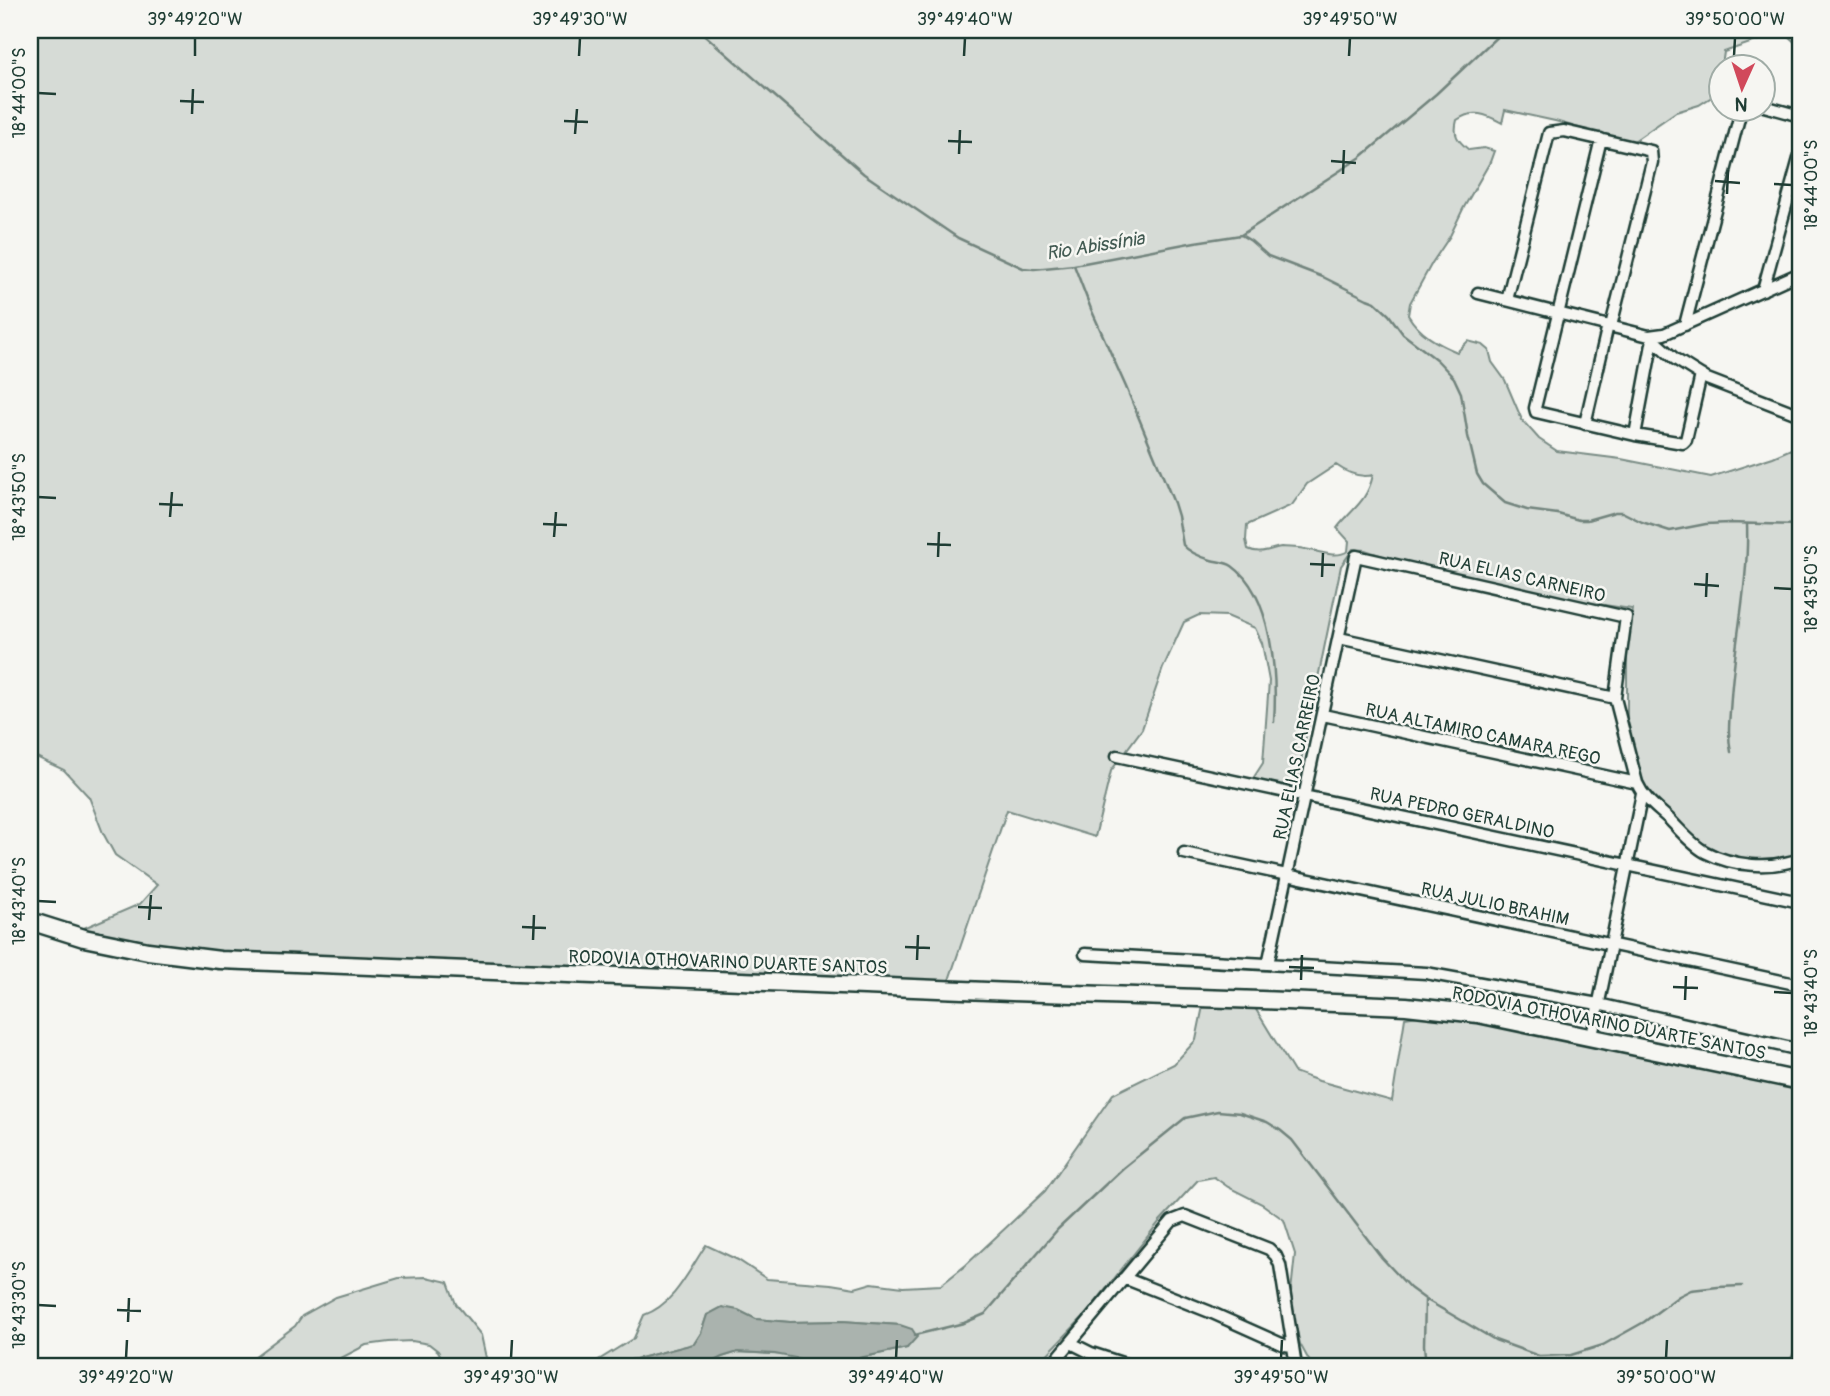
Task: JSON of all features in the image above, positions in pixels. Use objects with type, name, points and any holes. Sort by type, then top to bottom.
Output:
[{"type":"main road","name":"RODOVIA OTHOVARINO DUARTE SANTOS","points":[[30,921],[84,938],[148,951],[220,960],[1406,1006],[1478,1014],[1800,1081]]},
{"type":"street","points":[[1778,110],[1800,116]]},
{"type":"street","points":[[1685,325],[1738,122]]},
{"type":"street","points":[[1507,300],[1549,133],[1564,131],[1651,151],[1653,157],[1585,424]]},
{"type":"street","points":[[1601,139],[1536,412],[1683,443],[1686,440],[1701,375]]},
{"type":"street","points":[[1763,290],[1800,155]]},
{"type":"street","points":[[1651,337],[1685,325],[1800,273]]},
{"type":"street","points":[[1478,293],[1651,337],[1675,359],[1707,379],[1800,415]]},
{"type":"street","points":[[1635,435],[1651,337]]},
{"type":"street","name":"RUA ELIAS CARREIRO","points":[[1268,964],[1356,556]]},
{"type":"street","name":"RUA ELIAS CARNEIRO","points":[[1356,556],[1626,617],[1615,698],[1642,794]]},
{"type":"street","points":[[1339,638],[1615,698]]},
{"type":"street","name":"RUA ALTAMIRO CAMARA REGO","points":[[1323,715],[1637,783]]},
{"type":"street","name":"RUA PEDRO GERALDINO","points":[[1117,756],[1800,902]]},
{"type":"street","points":[[1642,794],[1705,852],[1734,863],[1756,865],[1800,859]]},
{"type":"street","points":[[1592,1036],[1642,794]]},
{"type":"street","name":"RUA JULIO BRAHIM","points":[[1184,853],[1800,985]]},
{"type":"street","points":[[1085,954],[1426,973],[1598,1004],[1800,1050]]},
{"type":"street","points":[[1051,1366],[1172,1221],[1190,1216],[1269,1249],[1276,1256],[1280,1265],[1296,1366]]},
{"type":"street","points":[[1124,1278],[1284,1345],[1293,1346]]},
{"type":"street","points":[[1071,1343],[1091,1353],[1131,1366]]},
{"type":"shaded area","points":[[30,30],[1800,30],[1800,47],[1788,36],[1773,35],[1724,52],[1708,52],[1708,99],[1676,112],[1631,143],[1505,110],[1502,123],[1480,114],[1457,120],[1457,137],[1469,150],[1484,148],[1494,151],[1450,236],[1410,303],[1408,315],[1429,338],[1443,346],[1457,352],[1468,341],[1483,345],[1489,350],[1492,362],[1505,380],[1522,420],[1539,439],[1557,451],[1621,459],[1711,477],[1773,457],[1800,445],[1800,855],[1763,861],[1733,859],[1701,842],[1652,800],[1639,772],[1627,723],[1627,649],[1632,609],[1522,593],[1353,549],[1341,566],[1295,790],[1252,780],[1263,763],[1269,681],[1262,643],[1255,628],[1227,616],[1199,615],[1184,622],[1163,668],[1142,729],[1111,771],[1095,837],[1007,810],[948,983],[199,954],[77,931],[140,904],[157,885],[115,855],[89,797],[64,770],[30,754]],"holes":[[[1336,465],[1349,472],[1373,475],[1363,498],[1337,528],[1349,541],[1348,551],[1337,554],[1285,547],[1261,552],[1248,549],[1247,525],[1292,505],[1307,484]]]},
{"type":"shaded area","points":[[1203,1006],[1255,1008],[1294,1072],[1392,1101],[1405,1018],[1424,1015],[1474,1020],[1800,1088],[1800,1341],[1787,1366],[1312,1366],[1300,1344],[1290,1301],[1295,1254],[1284,1220],[1262,1204],[1214,1177],[1198,1180],[1160,1221],[1086,1314],[1039,1363],[1032,1366],[704,1366],[738,1352],[854,1359],[907,1348],[900,1325],[755,1319],[738,1310],[707,1315],[694,1344],[625,1361],[620,1366],[589,1366],[634,1338],[644,1315],[655,1310],[673,1295],[706,1245],[738,1260],[767,1279],[855,1288],[872,1283],[903,1287],[941,1285],[1045,1191],[1113,1094],[1174,1064],[1196,1040]]},
{"type":"shaded area","points":[[426,1277],[448,1282],[456,1304],[481,1335],[486,1358],[497,1366],[446,1366],[438,1351],[429,1344],[412,1341],[366,1345],[326,1366],[242,1366],[295,1326],[302,1316],[336,1297],[399,1278]]},
{"type":"shaded area","points":[[722,1307],[738,1310],[756,1319],[900,1325],[912,1329],[917,1337],[907,1348],[854,1359],[816,1362],[775,1354],[738,1352],[704,1366],[620,1366],[625,1361],[694,1344],[707,1315]]},
{"type":"waterway","name":"Rio Abissínia","points":[[699,30],[864,174],[958,238],[1023,268],[1034,269],[1074,265],[1241,235],[1361,157],[1436,94],[1504,30]]},
{"type":"waterway","points":[[1241,235],[1268,256],[1323,277],[1375,302],[1403,334],[1437,360],[1454,378],[1461,393],[1477,474],[1483,484],[1505,503],[1579,520],[1622,512],[1670,531],[1706,524],[1800,525]]},
{"type":"waterway","points":[[1074,265],[1174,503],[1183,545],[1199,556],[1232,566],[1246,579],[1256,596],[1264,616],[1273,660],[1274,722]]},
{"type":"waterway","points":[[1731,752],[1729,738],[1733,675],[1744,589],[1747,524]]},
{"type":"waterway","points":[[915,1335],[964,1323],[985,1314],[1058,1229],[1123,1168],[1185,1118],[1218,1111],[1240,1113],[1267,1122],[1292,1140],[1382,1258],[1410,1288],[1495,1340],[1539,1356],[1571,1355],[1603,1345],[1644,1322],[1691,1290],[1742,1286]]},
{"type":"waterway","points":[[1425,1300],[1426,1366]]},
{"type":"waterway","points":[[599,1366],[612,1361],[625,1366]]},
{"type":"waterway","points":[[386,1366],[415,1362],[429,1366]]}]
